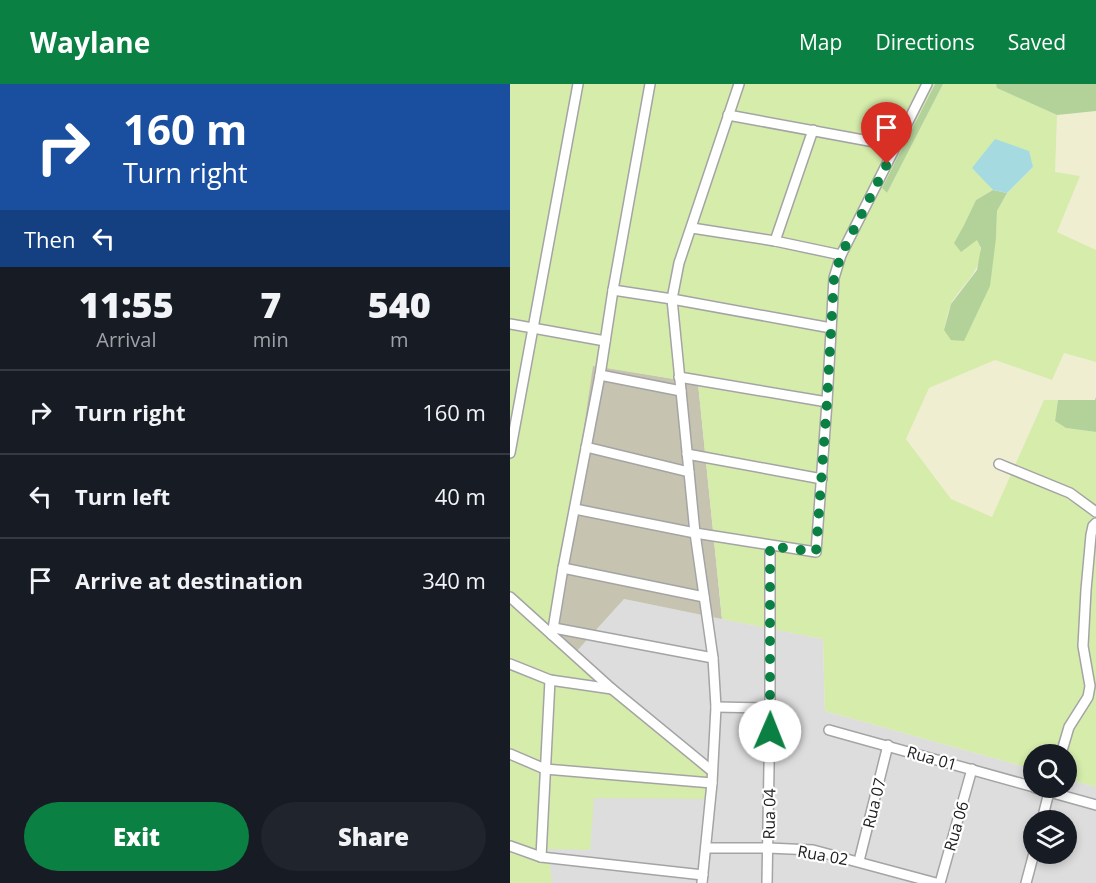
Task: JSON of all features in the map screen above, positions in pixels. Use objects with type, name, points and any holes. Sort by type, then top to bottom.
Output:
[{"type":"street","points":[[510,453],[578,84]]},
{"type":"street","points":[[553,631],[650,84]]},
{"type":"street","points":[[510,846],[541,857],[702,879],[712,783],[716,707],[713,658],[695,533],[672,298],[680,263],[739,84]]},
{"type":"street","points":[[575,509],[695,533],[816,552],[834,278],[841,255],[927,84]]},
{"type":"street","points":[[728,115],[896,146]]},
{"type":"street","points":[[775,241],[813,130]]},
{"type":"street","points":[[692,228],[775,241],[841,255]]},
{"type":"street","points":[[613,290],[672,298],[831,328]]},
{"type":"street","points":[[510,324],[605,341]]},
{"type":"street","points":[[600,375],[681,391]]},
{"type":"street","points":[[679,377],[827,402]]},
{"type":"street","points":[[586,447],[689,472]]},
{"type":"street","points":[[687,453],[822,478]]},
{"type":"street","points":[[999,464],[1070,493],[1096,512]]},
{"type":"street","points":[[1063,744],[1069,727],[1088,697],[1090,686],[1083,646],[1091,535],[1096,523]]},
{"type":"street","name":"Rua 04","points":[[767,883],[770,546]]},
{"type":"street","points":[[563,568],[704,597]]},
{"type":"street","points":[[510,597],[553,631],[612,689],[712,771]]},
{"type":"street","points":[[553,631],[713,658]]},
{"type":"street","points":[[510,664],[550,680],[612,689]]},
{"type":"street","points":[[541,857],[550,680]]},
{"type":"street","points":[[716,707],[770,708]]},
{"type":"street","name":"Rua 01","points":[[829,730],[1023,784]]},
{"type":"street","name":"Rua 07","points":[[860,861],[888,745]]},
{"type":"street","points":[[510,754],[545,769],[712,783]]},
{"type":"street","name":"Rua 06","points":[[938,883],[972,770]]},
{"type":"street","name":"Rua 01","points":[[1075,798],[1096,805]]},
{"type":"street","name":"Rua 02","points":[[706,848],[813,850],[938,883]]},
{"type":"street","points":[[1026,883],[1031,864]]},
{"type":"shaded area","points":[[1096,111],[1095,250],[1057,232],[1080,176],[1055,172],[1057,115]]},
{"type":"shaded area","points":[[1063,353],[1096,362],[1095,400],[1044,400],[992,518],[951,499],[906,439],[929,388],[995,360],[1052,380]]},
{"type":"shaded area","points":[[592,365],[698,383],[722,619],[624,599],[576,652],[554,631]]},
{"type":"shaded area","points":[[624,599],[823,639],[825,711],[1023,766],[1023,798],[1077,798],[1077,782],[1096,787],[1096,883],[510,883],[510,609],[576,652]]},
{"type":"green space","points":[[510,84],[935,84],[882,188],[887,193],[943,84],[996,84],[998,88],[1057,115],[1055,172],[1080,176],[1057,232],[1096,250],[1096,362],[1064,353],[1052,380],[995,360],[929,388],[906,439],[951,499],[992,517],[1044,400],[1058,400],[1055,421],[1066,428],[1096,432],[1096,787],[1077,782],[1077,744],[1023,744],[1023,766],[825,711],[823,639],[722,619],[698,383],[593,366],[554,631],[709,776],[706,799],[594,798],[590,850],[548,849],[552,883],[510,883]],"holes":[[[1033,167],[1007,193],[997,211],[996,238],[944,330],[952,302],[974,273],[980,257],[981,248],[978,239],[954,243],[976,200],[993,190],[973,168]]]},
{"type":"green space","points":[[935,84],[943,84],[887,193],[882,188]]},
{"type":"green space","points":[[996,84],[1096,84],[1096,111],[1057,115],[997,88]]},
{"type":"green space","points":[[993,190],[1007,193],[997,211],[990,286],[964,341],[951,340],[944,330],[951,304],[977,270],[981,248],[977,240],[961,252],[954,243],[976,200]]},
{"type":"green space","points":[[1096,397],[1096,432],[1066,428],[1055,421],[1058,400],[1095,400]]},
{"type":"water","points":[[995,139],[1029,151],[1033,167],[1007,193],[993,190],[972,168]]},
{"type":"route","points":[[770,731],[770,546],[816,552],[834,278],[841,255],[887,164]]}]
